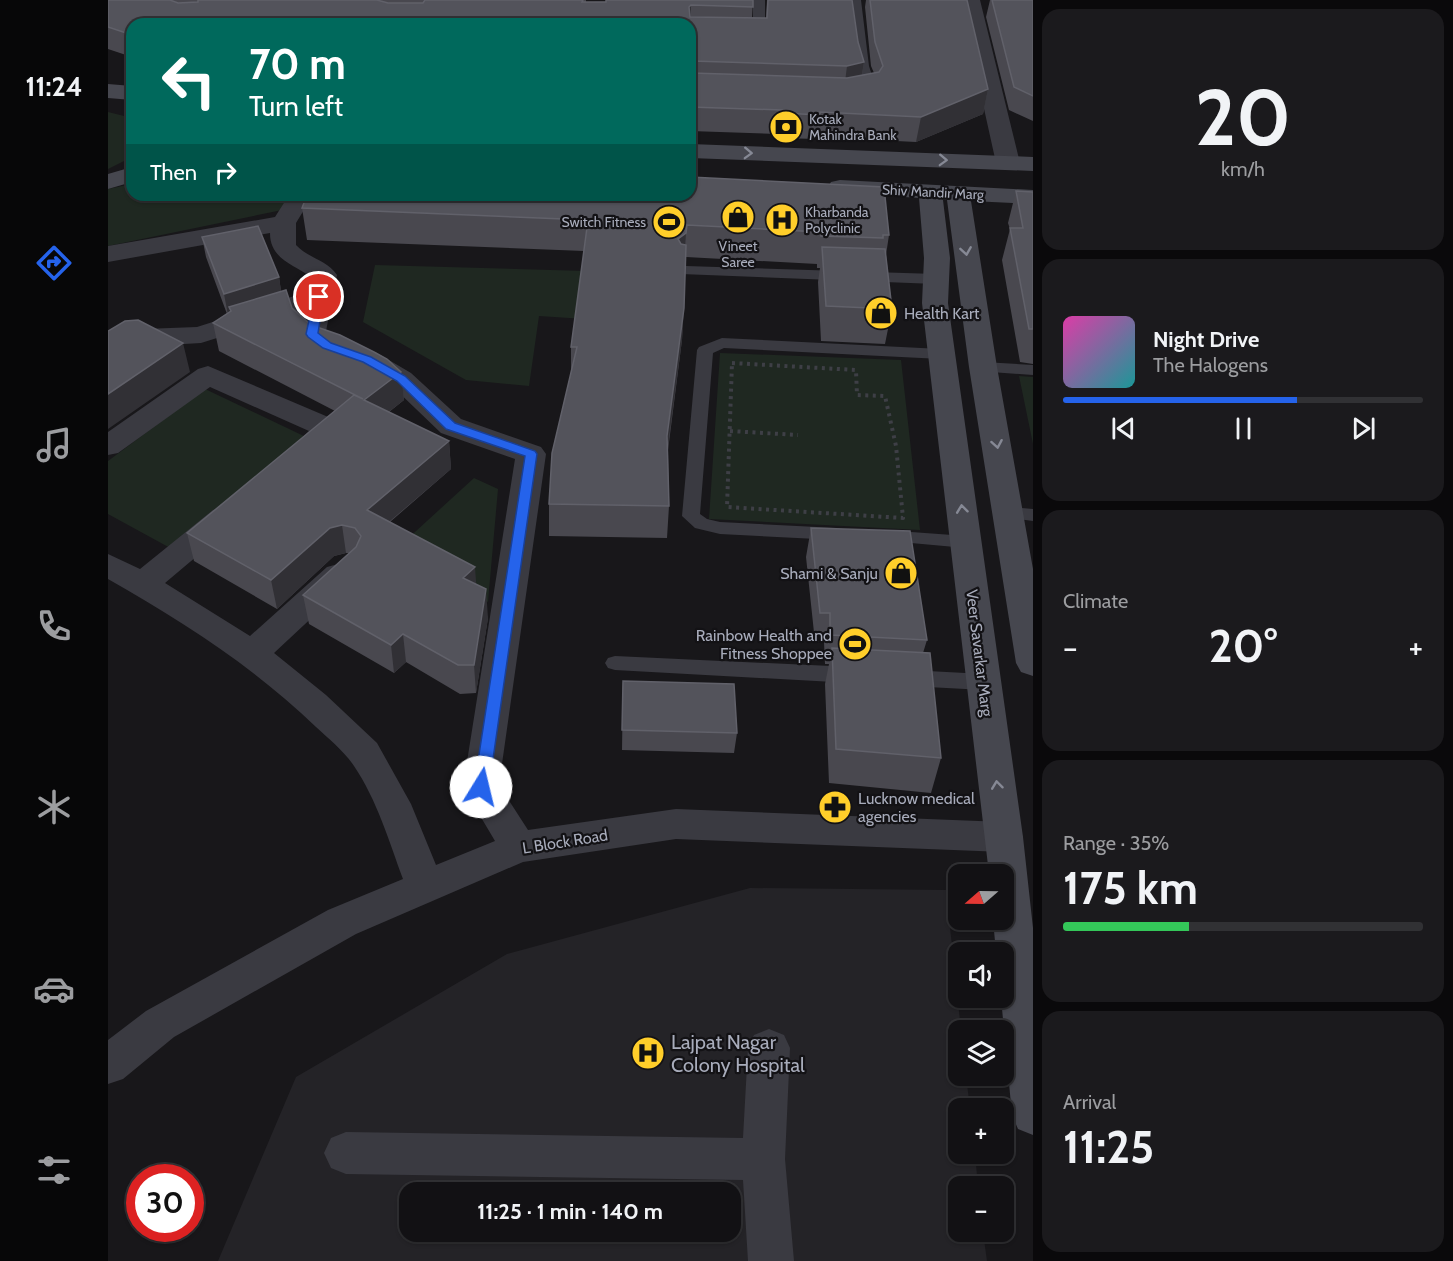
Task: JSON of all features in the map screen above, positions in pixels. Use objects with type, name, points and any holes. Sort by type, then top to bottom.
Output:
[{"type":"street","points":[[972,4],[1008,163]]},
{"type":"street","points":[[108,91],[126,92]]},
{"type":"street","name":"Shiv Mandir Marg","points":[[696,151],[1033,164]]},
{"type":"street","points":[[108,182],[126,176]]},
{"type":"street","name":"Shiv Mandir Marg","points":[[815,186],[1033,197]]},
{"type":"street","name":"Veer Savarkar Marg","points":[[930,192],[937,258],[935,303],[1004,837],[1033,1115]]},
{"type":"street","points":[[958,193],[983,367],[1021,514],[1033,663]]},
{"type":"street","points":[[297,201],[281,232],[287,251],[297,260],[320,270],[324,275],[312,334],[327,345],[367,359],[401,379],[450,426],[531,454],[481,787],[519,847]]},
{"type":"street","points":[[108,254],[284,223]]},
{"type":"street","points":[[108,346],[125,338],[144,336],[185,338],[201,335],[319,297]]},
{"type":"street","points":[[108,446],[208,375],[330,429],[286,466]]},
{"type":"street","points":[[143,584],[241,503]]},
{"type":"street","points":[[108,565],[143,584],[251,654],[315,704],[367,756],[396,812],[424,887]]},
{"type":"street","points":[[251,654],[347,566]]},
{"type":"street","name":"L Block Road","points":[[108,1065],[170,1018],[342,922],[519,847],[676,824],[1004,837]]},
{"type":"street","points":[[769,1048],[763,1159],[771,1261]]},
{"type":"street","points":[[346,1153],[763,1159]]},
{"type":"lane","points":[[736,37],[759,37],[759,0]]},
{"type":"lane","points":[[844,96],[870,91],[863,66],[858,1],[846,0]]},
{"type":"lane","points":[[687,271],[936,279]]},
{"type":"lane","points":[[941,354],[722,343],[705,350],[691,516],[701,524],[720,528],[966,542]]},
{"type":"lane","points":[[983,367],[1033,369]]},
{"type":"lane","points":[[615,663],[870,676]]},
{"type":"lane","points":[[893,677],[984,682]]},
{"type":"path","points":[[732,363],[856,370],[857,395],[885,396],[896,446],[903,518],[727,507],[730,431],[732,363]]},
{"type":"path","points":[[730,431],[798,435]]},
{"type":"shaded area","points":[[108,112],[126,116],[126,160],[108,169]]},
{"type":"shaded area","points":[[126,185],[126,201],[289,201],[287,209],[108,246],[108,189]]},
{"type":"shaded area","points":[[375,265],[655,273],[645,323],[539,316],[529,386],[466,380],[363,322]]},
{"type":"shaded area","points":[[720,353],[901,360],[920,530],[709,519]]},
{"type":"shaded area","points":[[1019,376],[1033,377],[1033,444]]},
{"type":"shaded area","points":[[205,389],[308,438],[172,549],[108,514],[108,461]]},
{"type":"shaded area","points":[[474,478],[498,489],[488,602],[392,553]]},
{"type":"shaded area","name":"Lajpat Nagar Colony Hospital","points":[[750,888],[946,890],[948,930],[950,930],[952,942],[948,942],[948,1008],[959,1008],[960,1020],[948,1020],[948,1086],[967,1086],[969,1098],[948,1098],[948,1164],[976,1164],[977,1176],[948,1176],[948,1242],[984,1242],[987,1261],[218,1261],[296,1077],[507,954]]},
{"type":"building","points":[[108,0],[170,0],[178,3],[198,2],[198,0],[377,0],[388,3],[423,3],[425,0],[606,2],[606,0],[753,0],[753,7],[691,5],[689,7],[690,17],[767,18],[768,0],[852,0],[858,42],[864,62],[847,66],[696,61],[696,18],[126,18],[126,33],[108,27]]},
{"type":"building","points":[[870,0],[967,0],[988,89],[921,117],[820,112],[820,115],[782,113],[782,110],[696,107],[696,73],[847,78],[879,72],[883,66],[875,42]]},
{"type":"building","points":[[992,0],[1033,0],[1033,96],[1014,87]]},
{"type":"building","points":[[696,177],[884,187],[889,235],[883,235],[883,238],[821,236],[821,232],[687,225],[686,233],[678,239],[681,244],[686,245],[684,308],[667,436],[669,506],[549,504],[552,453],[577,347],[571,347],[588,220],[302,208],[305,201],[696,201]]},
{"type":"building","points":[[1016,191],[1033,192],[1033,329],[1029,329],[1010,228],[1023,228]]},
{"type":"building","points":[[258,226],[279,277],[224,294],[202,237]]},
{"type":"building","points":[[822,247],[885,249],[892,309],[826,306]]},
{"type":"building","points":[[286,290],[292,308],[311,325],[340,335],[374,352],[387,359],[401,372],[364,400],[449,441],[367,510],[475,567],[463,578],[486,589],[474,665],[458,665],[403,634],[391,645],[303,595],[356,547],[361,536],[355,528],[342,525],[330,528],[271,580],[187,533],[354,395],[363,399],[213,323],[231,311],[229,307]]},
{"type":"building","points":[[138,320],[183,343],[108,394],[108,331],[125,321]]},
{"type":"building","points":[[811,528],[910,531],[927,640],[830,635],[830,613],[820,613]]},
{"type":"building","points":[[832,648],[930,653],[941,758],[836,749]]},
{"type":"building","points":[[623,681],[734,684],[737,733],[622,730]]},
{"type":"place","name":"Kotak Mahindra Bank","points":[[786,127]]},
{"type":"place","name":"Vineet Saree","points":[[738,217]]},
{"type":"place","name":"Kharbanda Polyclinic","points":[[782,220]]},
{"type":"place","name":"Switch Fitness","points":[[669,222]]},
{"type":"place","name":"Health Kart","points":[[881,313]]},
{"type":"place","name":"Shami & Sanju","points":[[901,573]]},
{"type":"place","name":"Rainbow Health and Fitness Shoppee","points":[[855,644]]},
{"type":"place","name":"Lucknow medical agencies","points":[[835,807]]},
{"type":"place","name":"Lajpat Nagar Colony Hospital","points":[[648,1053]]},
{"type":"route","points":[[319,297],[312,334],[327,345],[367,359],[401,379],[424,398],[450,426],[531,454],[481,787]]}]
